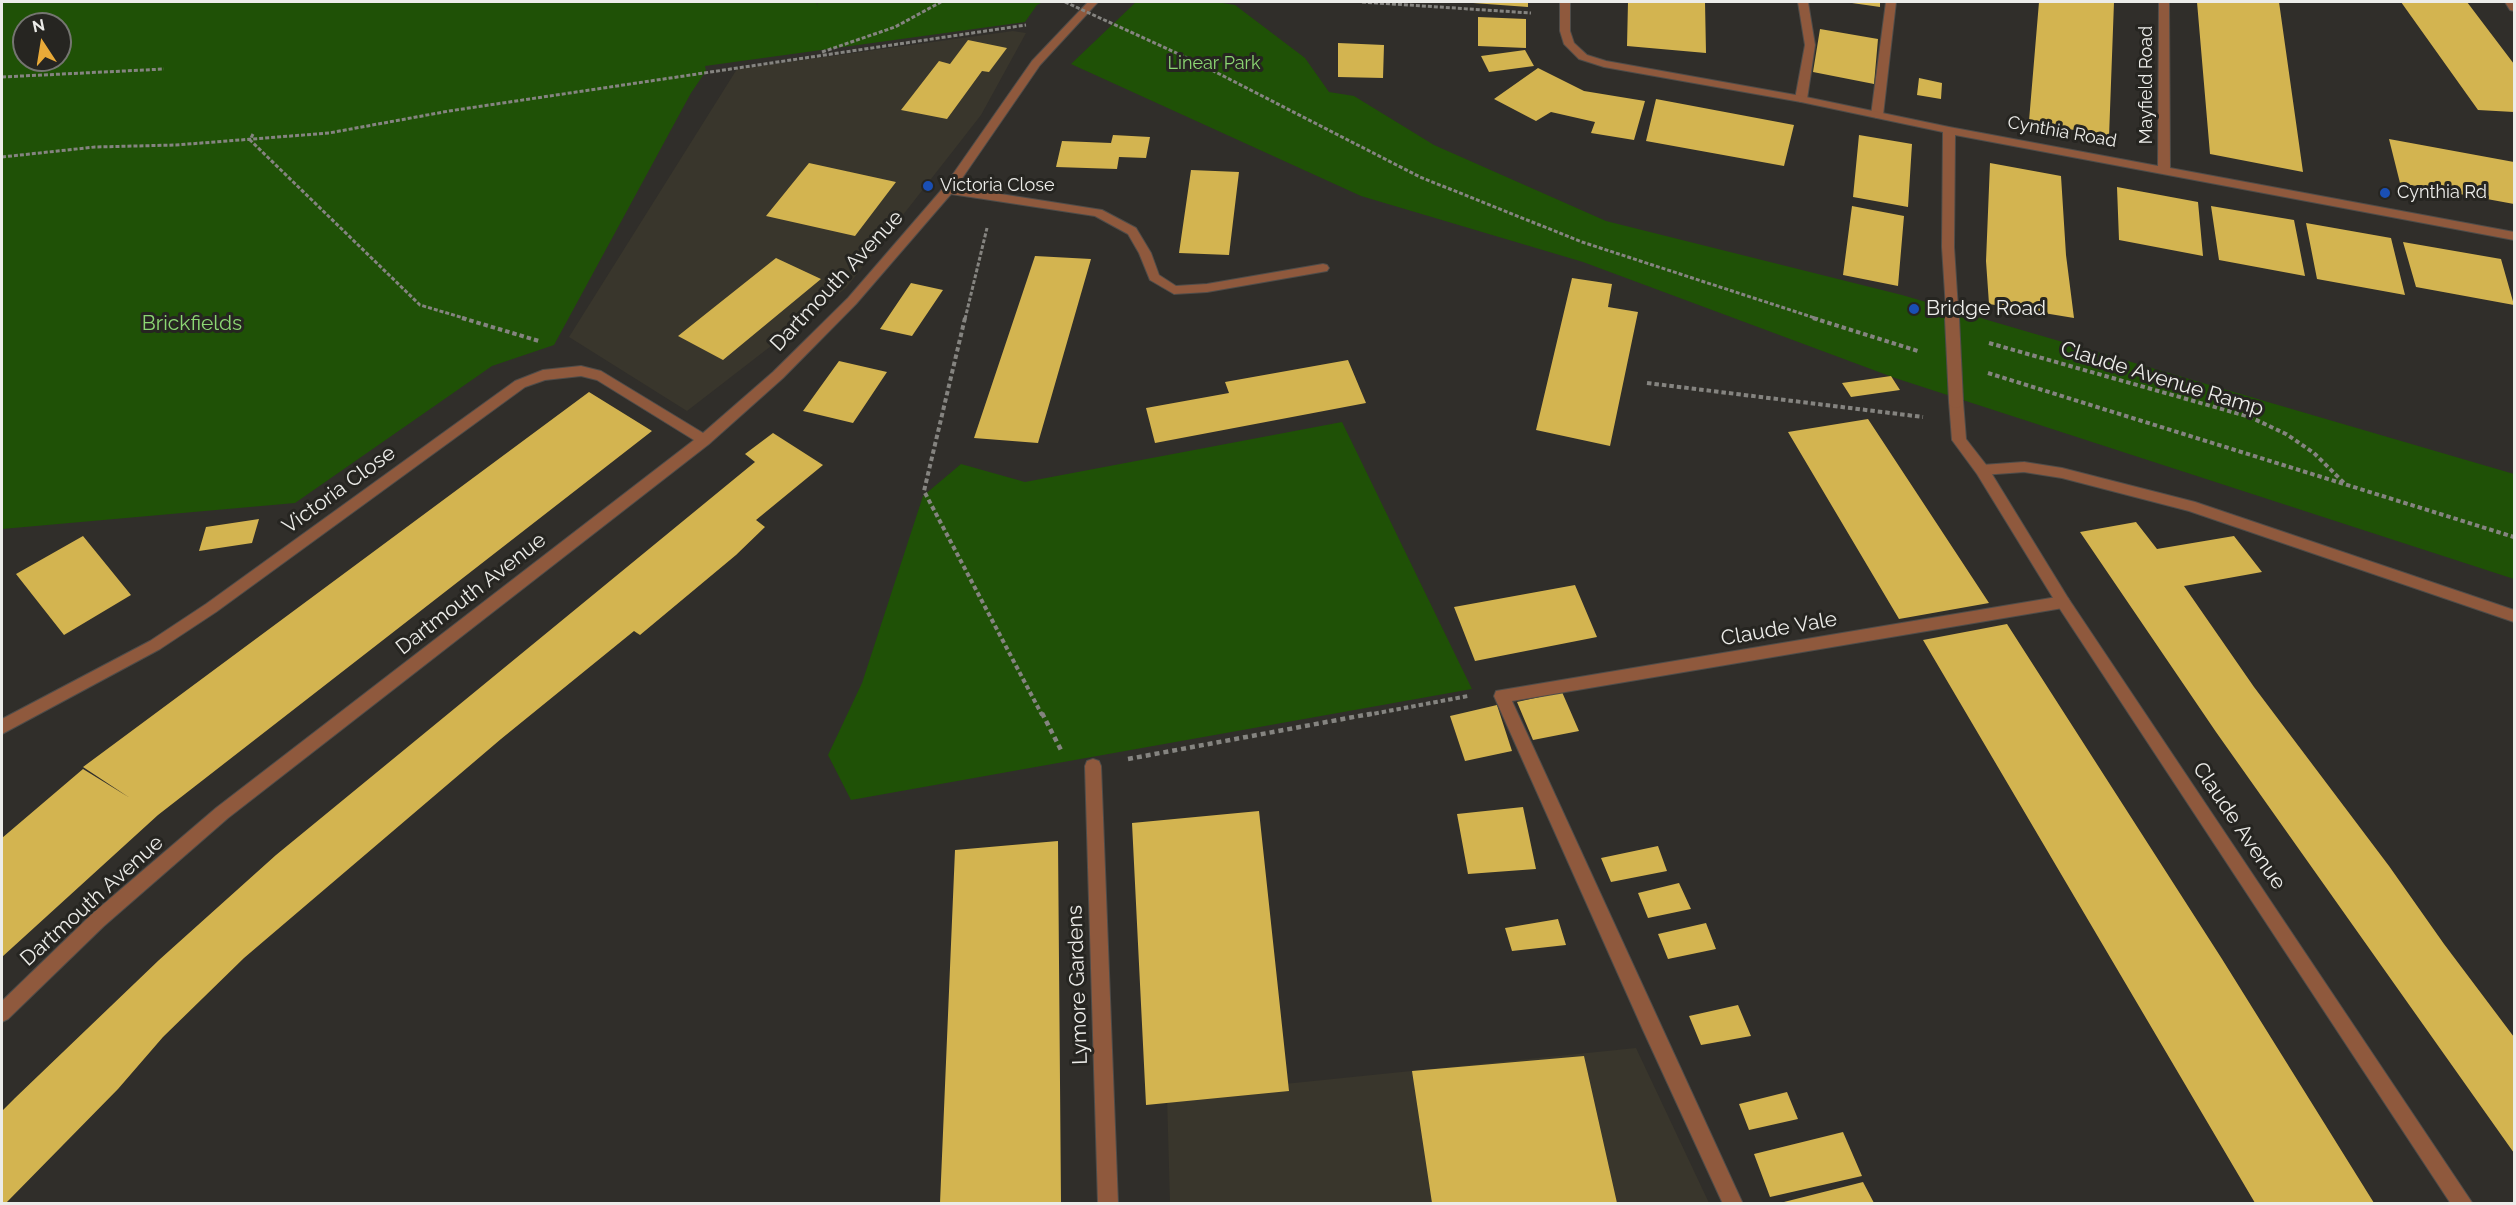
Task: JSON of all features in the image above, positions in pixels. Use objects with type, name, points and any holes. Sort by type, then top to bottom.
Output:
[{"type":"street","name":"Dartmouth Avenue","points":[[2,1013],[98,920],[222,813],[704,440],[778,375],[852,301],[948,190],[1036,63],[1093,2]]},
{"type":"street","name":"Cynthia Road","points":[[1565,2],[1565,31],[1569,44],[1583,57],[1604,64],[1801,99],[1949,130],[2514,236]]},
{"type":"street","points":[[1801,99],[1810,45],[1803,2]]},
{"type":"street","points":[[1877,115],[1891,2]]},
{"type":"street","name":"Mayfield Road","points":[[2164,2],[2164,169]]},
{"type":"street","points":[[2510,2],[2514,8]]},
{"type":"street","points":[[1949,130],[1948,248],[1956,421],[1959,440],[1982,470],[2024,467],[2062,473],[2190,506],[2514,616]]},
{"type":"street","points":[[948,190],[1098,213],[1132,231],[1145,253],[1154,277],[1174,290],[1207,288],[1323,268]]},
{"type":"street","name":"Victoria Close","points":[[2,727],[155,645],[211,608],[520,384],[543,375],[560,372],[581,371],[601,376],[704,440]]},
{"type":"street","name":"Claude Avenue","points":[[1982,470],[2063,602],[2463,1203]]},
{"type":"street","name":"Claude Vale","points":[[1733,1203],[1649,1024],[1502,696],[2063,602]]},
{"type":"street","name":"Lymore Gardens","points":[[1093,766],[1108,1203]]},
{"type":"path","points":[[807,56],[895,27],[941,2]]},
{"type":"path","points":[[1065,2],[1196,62],[1420,177],[1582,242],[1659,270],[1922,352]]},
{"type":"path","points":[[1362,2],[1536,14]]},
{"type":"path","points":[[2,157],[95,147],[176,145],[329,133],[449,111],[1027,25],[1062,33]]},
{"type":"path","points":[[2,77],[164,69]]},
{"type":"path","points":[[250,140],[254,134]]},
{"type":"path","points":[[250,140],[420,305],[554,345],[560,372]]},
{"type":"path","points":[[994,198],[924,491],[1064,756],[1093,766],[1478,694]]},
{"type":"path","name":"Claude Avenue Ramp","points":[[1953,337],[1986,343],[2250,417],[2286,434],[2314,453],[2346,484]]},
{"type":"path","points":[[1979,370],[2514,537]]},
{"type":"path","points":[[1647,383],[1956,421]]},
{"type":"shaded area","points":[[1013,31],[1026,33],[981,115],[846,288],[687,411],[569,337],[737,69]]},
{"type":"shaded area","points":[[1636,1048],[1709,1203],[1170,1203],[1167,1096]]},
{"type":"green space","name":"Brickfields","points":[[2,2],[816,2],[818,7],[817,2],[1043,2],[1037,5],[1025,22],[705,66],[706,71],[691,93],[554,345],[492,366],[295,503],[2,529]]},
{"type":"green space","name":"Linear Park","points":[[1136,2],[1216,2],[1235,5],[1305,58],[1329,92],[1354,96],[1434,145],[1606,221],[1902,295],[2514,474],[2514,579],[1895,378],[1583,262],[1361,196],[1071,64]]},
{"type":"green space","points":[[1342,422],[1472,689],[851,800],[828,755],[862,683],[923,496],[961,464],[1025,482]]},
{"type":"building","points":[[1528,2],[1528,7],[1473,3]]},
{"type":"building","points":[[1628,2],[1705,2],[1706,53],[1627,46]]},
{"type":"building","points":[[1880,2],[1880,7],[1852,3]]},
{"type":"building","points":[[2039,2],[2114,2],[2109,137],[2029,121]]},
{"type":"building","points":[[2197,2],[2279,2],[2303,172],[2210,154]]},
{"type":"building","points":[[2401,2],[2467,2],[2514,64],[2514,112],[2478,110]]},
{"type":"building","points":[[1478,17],[1526,19],[1526,48],[1478,46]]},
{"type":"building","points":[[1820,29],[1878,39],[1874,84],[1813,72]]},
{"type":"building","points":[[968,40],[1007,48],[989,72],[982,71],[947,119],[901,110],[939,61],[950,64]]},
{"type":"building","points":[[1338,43],[1384,45],[1383,78],[1338,77]]},
{"type":"building","points":[[1525,50],[1534,66],[1489,72],[1481,56]]},
{"type":"building","points":[[1538,68],[1584,91],[1645,101],[1634,140],[1591,133],[1595,122],[1551,112],[1536,121],[1494,99]]},
{"type":"building","points":[[1919,78],[1942,83],[1941,99],[1917,95]]},
{"type":"building","points":[[1656,99],[1794,125],[1784,166],[1646,141]]},
{"type":"building","points":[[1113,135],[1150,137],[1146,158],[1119,157],[1117,169],[1056,167],[1062,141],[1111,143]]},
{"type":"building","points":[[1859,135],[1912,144],[1908,207],[1853,197]]},
{"type":"building","points":[[2389,139],[2514,162],[2514,204],[2400,183]]},
{"type":"building","points":[[809,163],[896,182],[855,236],[766,216]]},
{"type":"building","points":[[1990,163],[2061,176],[2066,255],[2074,318],[1989,304],[1986,261]]},
{"type":"building","points":[[1191,170],[1239,172],[1229,255],[1179,253]]},
{"type":"building","points":[[2117,187],[2198,202],[2203,256],[2119,240]]},
{"type":"building","points":[[1852,206],[1904,216],[1898,286],[1843,275]]},
{"type":"building","points":[[2211,206],[2294,220],[2305,276],[2219,260]]},
{"type":"building","points":[[2306,223],[2391,238],[2405,295],[2317,279]]},
{"type":"building","points":[[2403,242],[2501,259],[2514,305],[2416,287]]},
{"type":"building","points":[[1035,256],[1091,259],[1038,443],[974,438]]},
{"type":"building","points":[[776,258],[821,279],[723,360],[678,336]]},
{"type":"building","points":[[1572,278],[1612,284],[1608,307],[1638,312],[1610,446],[1536,430]]},
{"type":"building","points":[[911,283],[943,290],[912,336],[880,329]]},
{"type":"building","points":[[1348,360],[1366,403],[1155,443],[1146,408],[1229,393],[1225,382]]},
{"type":"building","points":[[839,361],[887,372],[853,423],[803,411]]},
{"type":"building","points":[[1891,376],[1900,390],[1851,397],[1842,383]]},
{"type":"building","points":[[589,392],[652,431],[158,815],[2,957],[2,838],[83,769],[130,798],[83,767]]},
{"type":"building","points":[[1868,419],[1989,603],[1899,619],[1788,432]]},
{"type":"building","points":[[773,433],[823,465],[756,520],[765,527],[736,555],[640,635],[634,631],[501,739],[244,958],[163,1037],[118,1089],[6,1203],[2,1203],[2,1111],[15,1098],[159,960],[276,855],[755,462],[745,454]]},
{"type":"building","points":[[259,519],[252,543],[199,551],[206,527]]},
{"type":"building","points":[[2136,522],[2157,549],[2234,536],[2262,572],[2184,586],[2254,687],[2514,1037],[2514,1153],[2216,732],[2080,532]]},
{"type":"building","points":[[83,536],[131,595],[64,635],[16,574]]},
{"type":"building","points":[[1575,585],[1597,637],[1475,661],[1454,607]]},
{"type":"building","points":[[2007,624],[2222,959],[2374,1203],[2255,1203],[1923,640]]},
{"type":"building","points":[[1562,692],[1579,731],[1533,740],[1517,702]]},
{"type":"building","points":[[1497,705],[1512,751],[1465,761],[1450,716]]},
{"type":"building","points":[[1523,807],[1536,869],[1468,874],[1457,814]]},
{"type":"building","points":[[1259,811],[1289,1091],[1146,1105],[1132,823]]},
{"type":"building","points":[[1058,841],[1061,1203],[940,1203],[955,850]]},
{"type":"building","points":[[1658,846],[1667,871],[1611,882],[1601,858]]},
{"type":"building","points":[[1679,883],[1691,909],[1648,918],[1638,893]]},
{"type":"building","points":[[1558,919],[1566,945],[1512,951],[1505,928]]},
{"type":"building","points":[[1706,923],[1716,949],[1668,959],[1658,934]]},
{"type":"building","points":[[1738,1005],[1751,1036],[1701,1045],[1689,1016]]},
{"type":"building","points":[[1584,1056],[1617,1203],[1432,1203],[1412,1071]]},
{"type":"building","points":[[1787,1092],[1798,1119],[1749,1130],[1739,1104]]},
{"type":"building","points":[[1843,1132],[1862,1176],[1770,1197],[1754,1154]]},
{"type":"building","points":[[1863,1182],[1874,1203],[1780,1203]]},
{"type":"place","name":"Victoria Close","points":[[928,186]]},
{"type":"place","name":"Cynthia Rd","points":[[2385,193]]},
{"type":"place","name":"Bridge Road","points":[[1914,309]]}]
